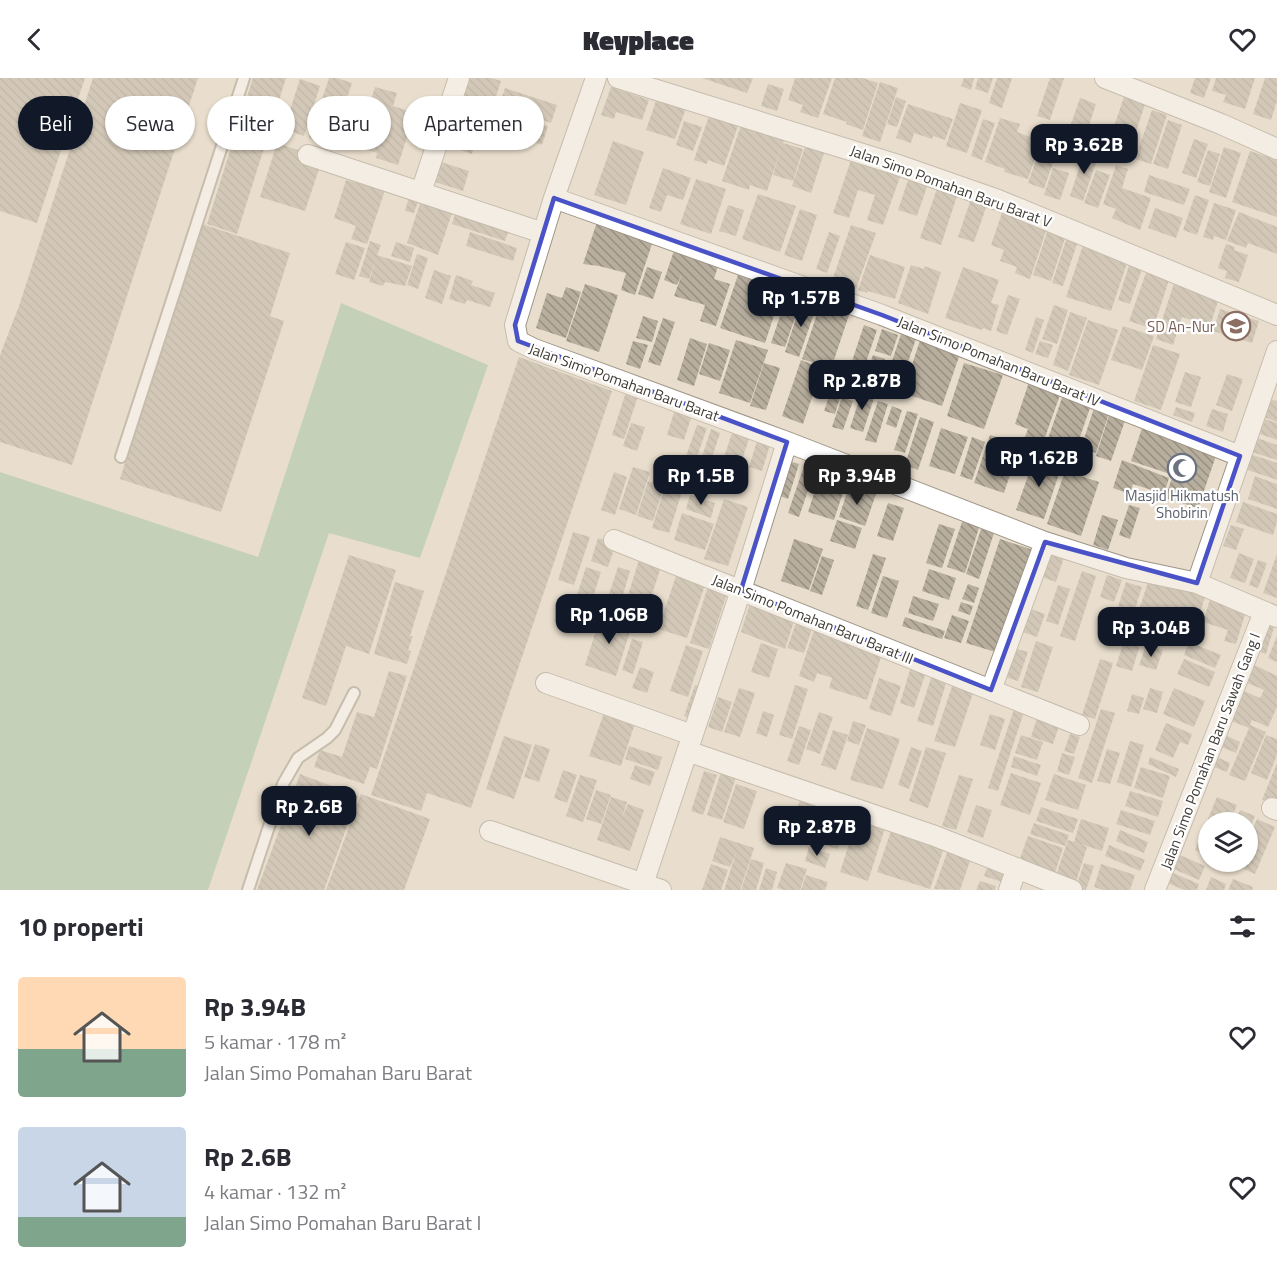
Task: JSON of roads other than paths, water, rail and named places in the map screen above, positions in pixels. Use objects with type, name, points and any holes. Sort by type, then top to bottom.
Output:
[{"type":"street","points":[[421,192],[459,78]]},
{"type":"street","name":"Jalan Simo Pomahan Baru Barat","points":[[596,78],[554,198],[515,325],[518,341],[1045,542],[1126,568],[1197,584],[1271,614]]},
{"type":"street","name":"Jalan Simo Pomahan Baru Barat V","points":[[618,78],[936,178],[1080,233],[1277,315]]},
{"type":"street","points":[[1105,78],[1277,149]]},
{"type":"street","points":[[308,155],[543,233]]},
{"type":"street","name":"Jalan Simo Pomahan Baru Barat IV","points":[[554,198],[882,315],[1240,456]]},
{"type":"street","points":[[1197,584],[1277,351]]},
{"type":"street","points":[[490,831],[652,887],[689,743],[741,590],[787,442]]},
{"type":"street","name":"Jalan Simo Pomahan Baru Barat III","points":[[614,540],[1079,725]]},
{"type":"street","points":[[991,690],[1045,542]]},
{"type":"street","name":"Jalan Simo Pomahan Baru Sawah Gang I","points":[[1155,890],[1271,614]]},
{"type":"street","points":[[546,683],[689,743],[1072,890]]},
{"type":"street","points":[[1009,890],[1017,868]]},
{"type":"lane","points":[[121,457],[244,78]]},
{"type":"lane","points":[[248,890],[283,784],[298,758],[335,730],[354,693]]},
{"type":"place","name":"SD An-Nur","points":[[1236,326]]},
{"type":"place","name":"Masjid Hikmatush Shobirin","points":[[1182,468]]}]
